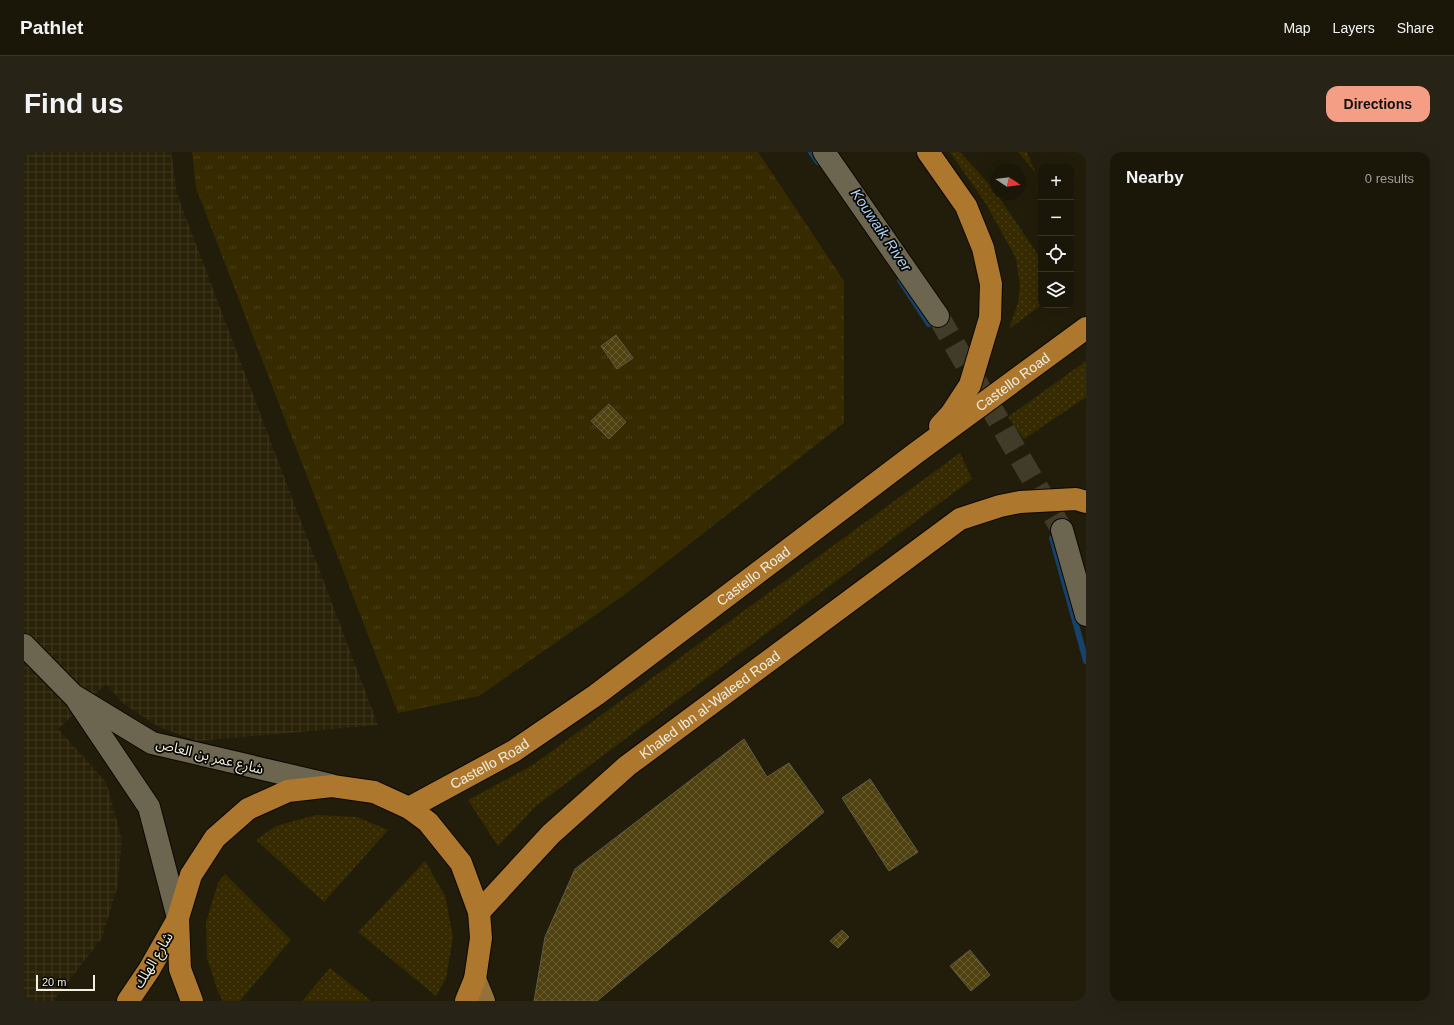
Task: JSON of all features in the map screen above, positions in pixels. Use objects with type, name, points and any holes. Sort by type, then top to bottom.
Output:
[{"type":"highway","points":[[916,453],[951,414],[970,385],[990,318],[991,284],[982,248],[966,206],[928,152]]},
{"type":"highway","name":"Castello Road","points":[[409,808],[514,751],[589,699],[916,453],[1086,328]]},
{"type":"highway","name":"Khaled Ibn al-Waleed Road","points":[[479,912],[551,834],[627,766],[960,520],[1000,506],[1020,502],[1076,500],[1086,502]]},
{"type":"highway","points":[[192,1001],[180,969],[178,918],[191,875],[215,838],[248,809],[288,791],[332,786],[374,792],[409,808],[428,822],[461,862],[479,912],[481,938],[475,979],[466,1001]]},
{"type":"highway","name":"شارع الهلك","points":[[128,1001],[149,970],[178,918]]},
{"type":"main road","points":[[475,979],[484,1001]]},
{"type":"street","points":[[824,152],[938,316]]},
{"type":"street","points":[[1062,530],[1086,615]]},
{"type":"street","name":"شارع عمر بن العاص","points":[[24,645],[73,694],[152,743],[332,786]]},
{"type":"street","points":[[73,694],[149,807],[178,918]]},
{"type":"shaded area","points":[[24,152],[171,152],[177,194],[378,725],[197,741],[159,727],[124,704],[106,684],[58,729],[106,782],[122,840],[117,888],[102,938],[53,1001],[24,1001]]},
{"type":"green space","points":[[192,152],[758,152],[844,281],[844,423],[627,593],[479,696],[398,713],[196,188]]},
{"type":"green space","points":[[950,152],[960,152],[990,185],[990,200],[1001,200],[1038,255],[1038,307],[1009,329],[1018,303],[1020,285],[1016,258],[986,204]]},
{"type":"green space","points":[[1018,152],[1027,152],[1035,172]]},
{"type":"green space","points":[[1086,361],[1086,397],[1024,439],[1008,417]]},
{"type":"green space","points":[[960,453],[972,479],[537,805],[498,846],[468,800],[533,765]]},
{"type":"green space","points":[[316,815],[357,817],[388,830],[324,902],[256,840],[276,826]]},
{"type":"green space","points":[[425,861],[445,896],[453,937],[446,978],[436,996],[358,932]]},
{"type":"green space","points":[[225,874],[291,940],[240,1001],[223,1001],[218,992],[207,958],[206,922],[218,883]]},
{"type":"green space","points":[[330,968],[371,1001],[302,1001]]},
{"type":"building","points":[[616,335],[633,358],[617,369],[601,346]]},
{"type":"building","points":[[609,404],[626,422],[609,439],[591,421]]},
{"type":"building","points":[[744,739],[767,777],[789,763],[824,812],[597,1001],[534,1001],[545,937],[575,869]]},
{"type":"building","points":[[870,779],[918,852],[889,871],[842,798]]},
{"type":"building","points":[[842,930],[849,937],[838,948],[830,941]]},
{"type":"building","points":[[970,950],[990,975],[971,991],[950,966]]},
{"type":"waterway","name":"Kouwaik River","points":[[811,152],[818,162]]},
{"type":"waterway","name":"Kouwaik River","points":[[900,280],[929,324]]},
{"type":"waterway","name":"Kouwaik River","points":[[1052,538],[1086,661]]},
{"type":"tunnel","points":[[938,316],[1062,530]]}]
